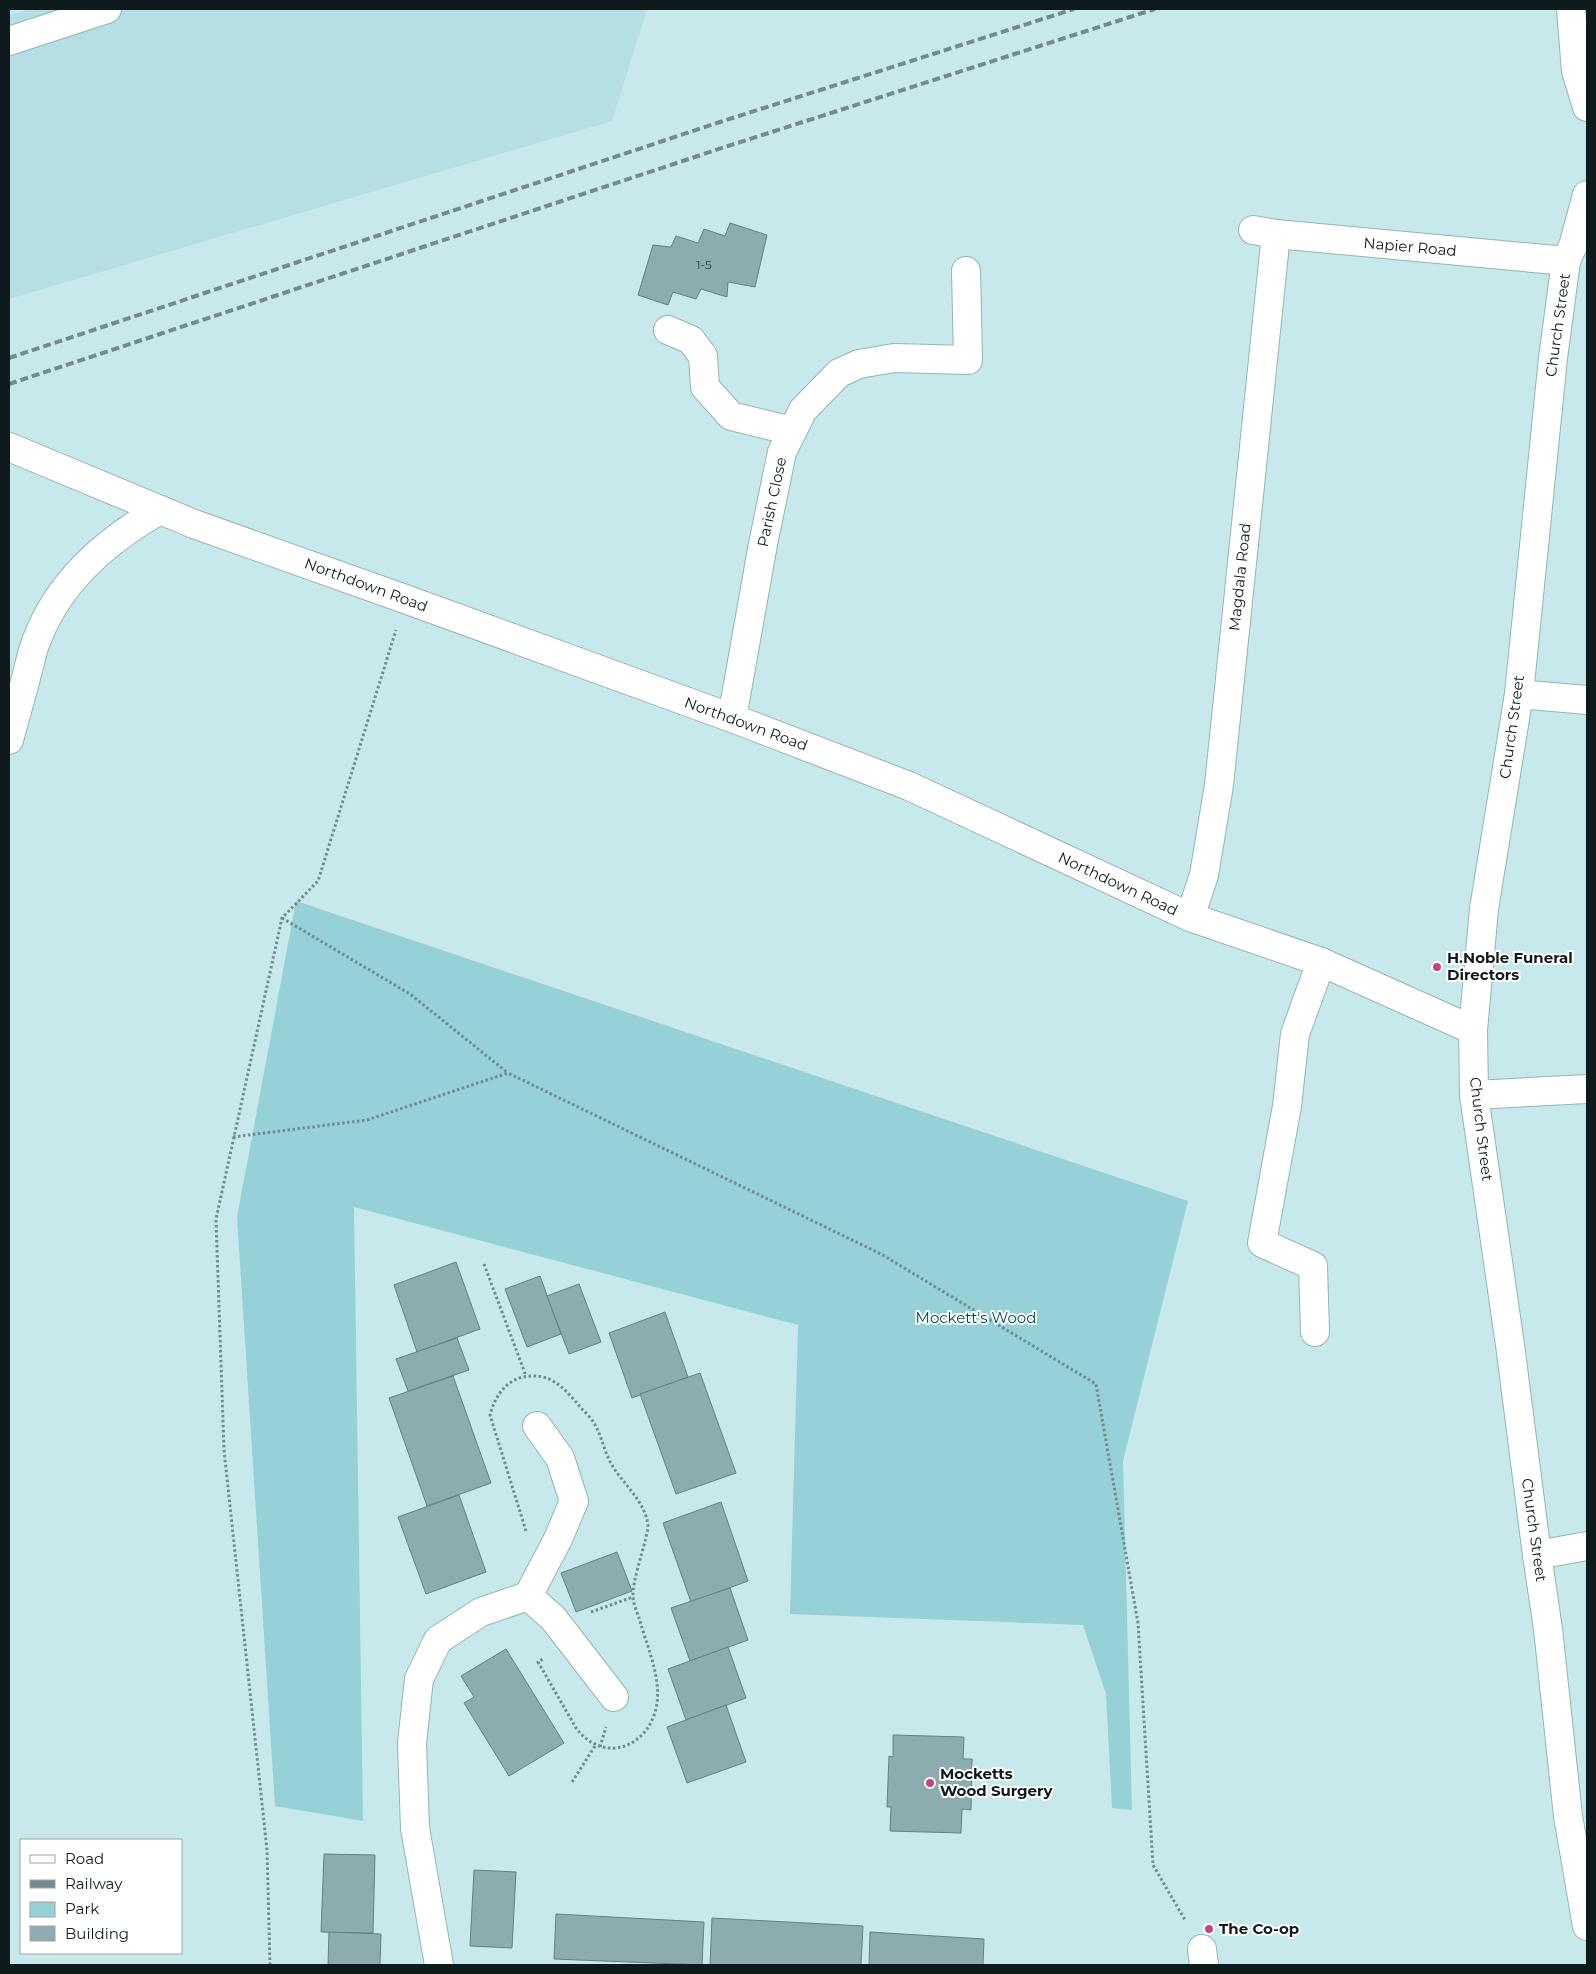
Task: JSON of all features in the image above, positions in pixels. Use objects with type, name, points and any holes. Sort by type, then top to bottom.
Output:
[{"type":"street","points":[[9,41],[107,9]]},
{"type":"street","points":[[1571,9],[1576,71],[1587,107]]},
{"type":"street","name":"Church Street","points":[[1587,195],[1553,358],[1518,694],[1484,909],[1472,1030],[1474,1095],[1548,1629],[1568,1816],[1587,1926]]},
{"type":"street","name":"Napier Road","points":[[1264,232],[1576,245]]},
{"type":"street","name":"Magdala Road","points":[[1190,917],[1204,875],[1219,785],[1264,232]]},
{"type":"street","name":"Parish Close","points":[[732,718],[763,544],[782,452],[792,431],[803,410],[839,373],[859,364],[894,358],[968,360],[966,271]]},
{"type":"street","points":[[668,330],[691,340],[703,356],[704,387],[731,416],[792,431]]},
{"type":"street","name":"Northdown Road","points":[[9,447],[194,524],[732,718],[909,786],[1190,917],[1321,962],[1472,1030]]},
{"type":"street","points":[[9,740],[37,637],[52,610],[70,584],[89,562],[134,524],[160,510]]},
{"type":"street","points":[[1518,694],[1587,700]]},
{"type":"street","points":[[1315,1332],[1313,1266],[1262,1243],[1287,1106],[1295,1034],[1321,962]]},
{"type":"street","points":[[1474,1095],[1587,1089]]},
{"type":"street","points":[[439,1965],[415,1828],[412,1743],[419,1679],[438,1640],[481,1612],[534,1585],[558,1539],[574,1501],[560,1458],[537,1426]]},
{"type":"street","points":[[1537,1555],[1587,1546]]},
{"type":"street","points":[[534,1585],[553,1618],[614,1697]]},
{"type":"path","points":[[270,1965],[267,1850],[224,1450],[216,1219],[282,918],[318,881],[406,599]]},
{"type":"path","points":[[282,918],[410,994],[508,1073],[881,1254],[1096,1384],[1138,1623],[1153,1865],[1203,1957]]},
{"type":"path","points":[[233,1137],[367,1120],[508,1073]]},
{"type":"path","points":[[484,1264],[526,1376]]},
{"type":"path","points":[[534,1585],[490,1415],[494,1401],[501,1389],[512,1380],[526,1376],[548,1378],[558,1384],[594,1422],[611,1464],[642,1507],[648,1526],[632,1597],[582,1615],[560,1627]]},
{"type":"path","points":[[572,1782],[595,1746]]},
{"type":"shaded area","points":[[29,9],[647,9],[612,121],[9,299],[9,16]]},
{"type":"green space","name":"Mockett's Wood","points":[[296,901],[1188,1201],[1123,1461],[1132,1810],[1112,1808],[1106,1694],[1083,1625],[790,1614],[798,1325],[354,1207],[363,1821],[275,1806],[237,1217]]},
{"type":"building","points":[[730,223],[767,235],[755,287],[728,282],[727,297],[701,289],[696,299],[673,292],[668,305],[638,295],[653,245],[671,247],[676,236],[698,243],[704,229],[725,236]]},
{"type":"building","points":[[456,1262],[480,1329],[417,1352],[394,1285]]},
{"type":"building","points":[[540,1276],[561,1334],[527,1347],[505,1289]]},
{"type":"building","points":[[579,1284],[601,1342],[569,1354],[547,1296]]},
{"type":"building","points":[[665,1312],[688,1377],[632,1398],[609,1333]]},
{"type":"building","points":[[457,1338],[469,1370],[408,1391],[396,1359]]},
{"type":"building","points":[[700,1373],[736,1473],[676,1494],[640,1394]]},
{"type":"building","points":[[453,1376],[491,1483],[427,1506],[389,1398]]},
{"type":"building","points":[[459,1495],[486,1572],[426,1594],[398,1517]]},
{"type":"building","points":[[721,1502],[748,1581],[691,1602],[663,1523]]},
{"type":"building","points":[[617,1552],[632,1591],[576,1612],[561,1573]]},
{"type":"building","points":[[730,1588],[748,1640],[690,1661],[671,1608]]},
{"type":"building","points":[[728,1647],[746,1698],[686,1720],[668,1669]]},
{"type":"building","points":[[506,1649],[564,1743],[509,1776],[464,1703],[474,1697],[461,1676]]},
{"type":"building","points":[[726,1705],[746,1762],[687,1783],[667,1727]]},
{"type":"building","name":"Mocketts Wood Surgery","points":[[893,1735],[964,1737],[963,1759],[972,1759],[971,1810],[962,1809],[961,1833],[890,1831],[891,1807],[887,1807],[889,1756],[893,1757]]},
{"type":"building","points":[[324,1854],[375,1855],[373,1933],[321,1932]]},
{"type":"building","points":[[474,1870],[516,1872],[512,1948],[470,1946]]},
{"type":"building","points":[[556,1914],[704,1922],[702,1965],[554,1959]]},
{"type":"building","points":[[712,1918],[863,1926],[861,1965],[710,1965]]},
{"type":"building","points":[[329,1932],[381,1934],[380,1965],[328,1965]]},
{"type":"building","points":[[870,1932],[984,1939],[983,1965],[869,1965]]},
{"type":"railway","points":[[9,358],[720,122],[1074,9]]},
{"type":"railway","points":[[9,384],[728,146],[1155,9]]},
{"type":"place","name":"H.Noble Funeral Directors","points":[[1437,967]]},
{"type":"place","name":"Mocketts Wood Surgery","points":[[930,1783]]},
{"type":"place","name":"The Co-op","points":[[1209,1929]]}]
